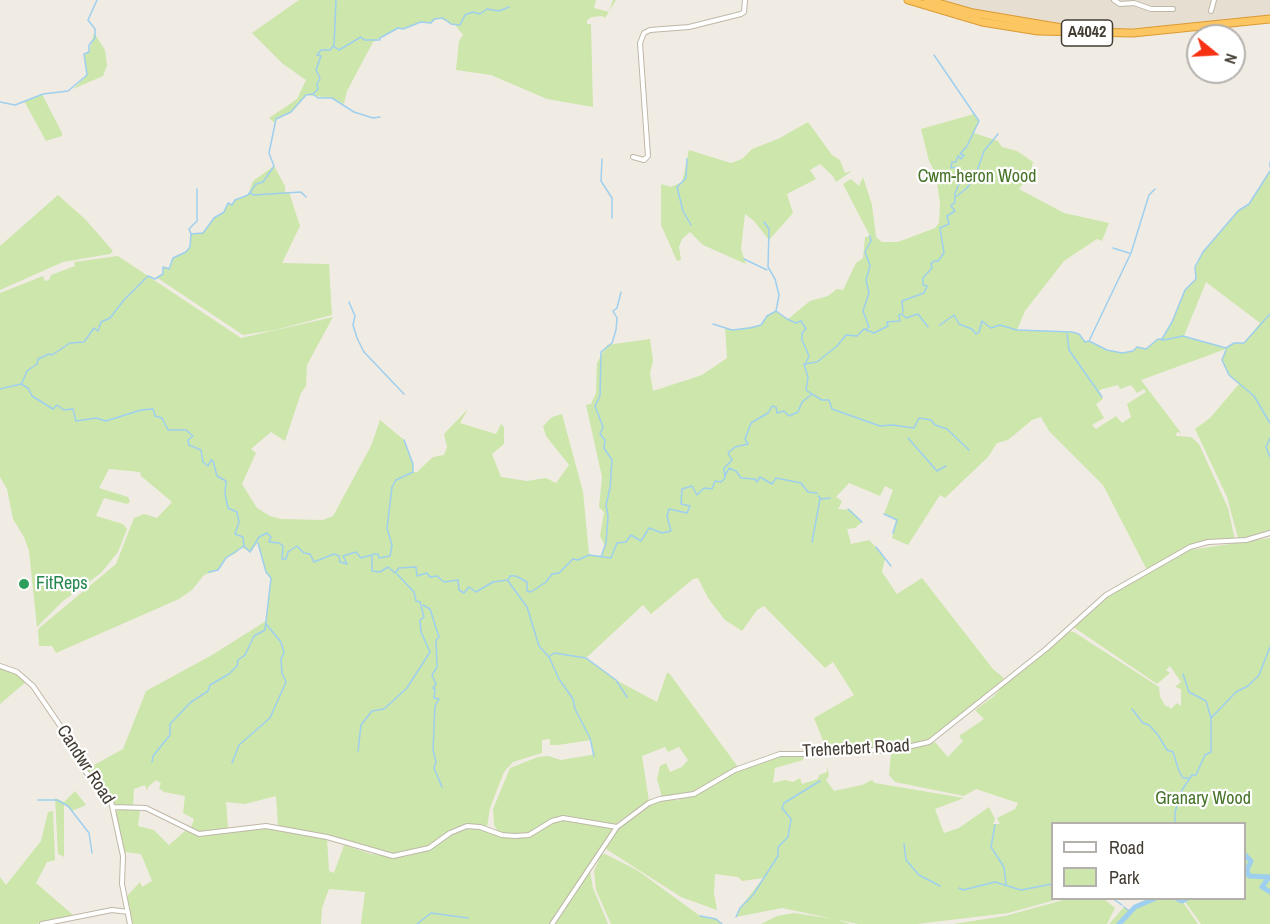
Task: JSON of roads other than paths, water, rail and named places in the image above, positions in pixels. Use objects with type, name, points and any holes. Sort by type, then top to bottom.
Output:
[{"type":"highway","name":"A4042","points":[[908,0],[982,22],[1038,31],[1133,33],[1270,17]]},
{"type":"highway","name":"A4042","points":[[927,0],[1004,19],[1064,28],[1096,30],[1205,24],[1270,17]]},
{"type":"street","points":[[633,157],[644,160],[648,156],[640,43],[644,33],[650,30],[689,27],[741,14],[744,12],[744,0]]},
{"type":"street","points":[[1114,0],[1120,4],[1134,3],[1151,9],[1173,9]]},
{"type":"street","points":[[1211,11],[1214,0]]},
{"type":"street","name":"Treherbert Road","points":[[552,924],[617,827],[649,803],[694,794],[735,770],[774,755],[818,754],[845,749],[890,751],[929,742],[1046,649],[1098,600],[1190,547],[1208,542],[1246,540],[1270,533]]},
{"type":"street","name":"Candwr Road","points":[[0,666],[17,672],[33,686],[61,727],[85,771],[108,796],[113,807],[123,856],[122,884],[130,924]]},
{"type":"street","points":[[113,807],[146,808],[199,834],[266,825],[327,837],[393,856],[429,848],[450,833],[467,826],[515,836],[529,835],[552,821],[563,818],[617,827]]},
{"type":"street","points":[[42,924],[112,910],[128,912]]},
{"type":"waterway","points":[[0,102],[15,105],[43,94],[68,91],[87,75],[84,54],[89,52],[89,45],[95,38],[95,29],[88,20],[97,0]]},
{"type":"waterway","points":[[334,45],[336,0]]},
{"type":"waterway","points":[[22,383],[27,371],[37,364],[38,359],[52,355],[70,343],[84,342],[94,328],[98,331],[101,322],[110,318],[148,276],[155,279],[163,274],[163,267],[169,269],[173,258],[186,252],[190,247],[191,234],[203,233],[214,218],[224,212],[228,203],[232,205],[235,200],[248,195],[256,184],[263,182],[274,166],[269,153],[276,119],[291,112],[306,95],[313,94],[318,89],[317,84],[320,78],[316,70],[321,56],[317,55],[321,50],[330,50],[333,46],[339,50],[361,37],[364,40],[380,40],[398,28],[403,29],[421,22],[431,23],[434,19],[443,18],[451,24],[460,25],[465,15],[473,12],[480,14],[487,9],[499,11],[509,7]]},
{"type":"waterway","points":[[903,312],[902,301],[924,293],[927,286],[923,285],[923,278],[932,268],[931,264],[938,261],[944,253],[940,228],[949,224],[947,216],[955,211],[951,206],[955,202],[955,193],[959,184],[957,167],[951,168],[952,162],[956,162],[958,156],[961,159],[964,155],[960,154],[967,146],[979,121],[934,55]]},
{"type":"waterway","points":[[313,94],[318,98],[332,98],[354,112],[373,118],[380,117]]},
{"type":"waterway","points":[[957,196],[967,188],[976,174],[984,151],[998,134]]},
{"type":"waterway","points":[[602,159],[601,181],[612,198],[612,218]]},
{"type":"waterway","points":[[687,159],[686,178],[677,187],[683,211],[691,225]]},
{"type":"waterway","points":[[1270,162],[1270,167]]},
{"type":"waterway","points":[[1162,339],[1172,322],[1185,290],[1196,279],[1195,267],[1203,252],[1238,211],[1249,204],[1270,171]]},
{"type":"waterway","points":[[191,234],[189,229],[197,221],[197,189]]},
{"type":"waterway","points":[[1089,341],[1131,253],[1149,195],[1155,189]]},
{"type":"waterway","points":[[250,193],[254,195],[301,192],[306,197]]},
{"type":"waterway","points":[[764,222],[769,229],[768,267],[775,279],[779,295],[776,311],[796,323],[801,321],[806,329],[802,333],[802,340],[809,356],[806,362]]},
{"type":"waterway","points":[[866,329],[869,327],[863,311],[869,293],[866,280],[870,266],[865,252],[871,241],[870,236]]},
{"type":"waterway","points":[[1113,248],[1129,253]]},
{"type":"waterway","points":[[744,259],[767,270]]},
{"type":"waterway","points":[[601,557],[606,543],[608,516],[606,505],[612,460],[604,448],[605,440],[600,434],[603,427],[595,406],[600,396],[601,352],[612,343],[617,318],[613,311],[617,308],[621,292]]},
{"type":"waterway","points":[[349,302],[355,316],[353,325],[364,352],[404,394]]},
{"type":"waterway","points":[[713,324],[732,330],[750,328],[761,325],[767,316],[776,311]]},
{"type":"waterway","points":[[0,389],[21,384],[28,388],[32,396],[53,409],[57,405],[64,410],[73,409],[76,421],[96,418],[106,421],[141,410],[153,409],[155,416],[162,418],[168,430],[186,430],[193,436],[188,440],[189,445],[201,450],[203,462],[208,466],[211,460],[213,461],[217,476],[226,481],[225,494],[228,508],[237,512],[239,522],[235,534],[243,537],[244,546],[250,552],[259,537],[267,533],[271,537],[269,542],[283,546],[282,559],[286,559],[288,552],[297,546],[304,553],[310,554],[314,562],[334,554],[339,556],[340,562],[347,564],[343,556],[356,552],[361,558],[372,555],[372,571],[380,572],[388,567],[395,573],[399,568],[416,567],[417,576],[427,573],[430,577],[437,576],[444,582],[458,580],[459,590],[464,593],[469,587],[476,592],[493,582],[508,580],[510,576],[516,576],[527,582],[527,591],[531,592],[546,582],[552,574],[559,573],[573,559],[578,560],[589,555],[611,558],[617,543],[626,542],[631,535],[641,541],[649,528],[662,533],[671,531],[667,516],[669,509],[687,513],[690,506],[681,504],[682,489],[692,486],[697,495],[704,488],[712,489],[715,481],[721,482],[725,478],[724,468],[732,460],[728,453],[735,447],[748,444],[745,439],[751,423],[768,413],[772,406],[776,407],[777,413],[784,411],[789,416],[798,412],[802,402],[812,394],[806,390],[808,377],[804,364],[817,362],[837,346],[846,335],[857,336],[864,329],[874,333],[888,326],[887,322],[900,321],[899,315],[902,314],[906,318],[918,314],[928,327]]},
{"type":"waterway","points":[[940,325],[954,315],[959,324],[972,329],[976,334],[979,332],[982,321],[991,328],[1000,325],[1017,330],[1072,332],[1079,334],[1085,342],[1089,341],[1107,350],[1122,353],[1133,351],[1137,347],[1146,349],[1158,339],[1183,336],[1226,348],[1234,343],[1244,343],[1270,314]]},
{"type":"waterway","points":[[1067,334],[1069,350],[1102,397]]},
{"type":"waterway","points":[[1226,350],[1222,360],[1229,375],[1254,396],[1270,423]]},
{"type":"waterway","points":[[812,394],[822,400],[829,400],[832,409],[880,426],[914,428],[919,418],[931,420],[935,425],[947,429],[969,450]]},
{"type":"waterway","points":[[908,438],[937,471],[946,466]]},
{"type":"waterway","points":[[1270,438],[1266,447],[1270,457]]},
{"type":"waterway","points":[[373,554],[378,554],[379,558],[390,556],[392,545],[387,528],[392,487],[396,480],[413,472],[413,464],[404,440]]},
{"type":"waterway","points":[[725,476],[729,468],[736,471],[741,478],[755,479],[757,482],[760,477],[772,484],[776,478],[801,483],[808,492],[817,493]]},
{"type":"waterway","points":[[818,496],[822,499],[830,498]]},
{"type":"waterway","points":[[812,542],[820,499]]},
{"type":"waterway","points":[[848,509],[862,522]]},
{"type":"waterway","points":[[884,514],[897,520],[893,533]]},
{"type":"waterway","points":[[152,762],[153,756],[170,735],[170,724],[191,702],[208,691],[210,685],[229,674],[237,666],[238,660],[245,655],[254,636],[265,630],[271,578],[266,572],[258,543]]},
{"type":"waterway","points":[[209,572],[218,570],[226,558],[244,546]]},
{"type":"waterway","points":[[876,547],[891,566]]},
{"type":"waterway","points":[[358,751],[361,725],[372,711],[384,709],[407,688],[430,652],[421,632],[420,620],[424,617],[420,602],[416,601],[414,592],[397,574]]},
{"type":"waterway","points":[[508,581],[527,607],[539,646],[549,657],[559,679],[573,699],[575,709],[590,738],[594,756]]},
{"type":"waterway","points":[[423,605],[430,609],[439,637],[436,640],[437,667],[432,675],[436,684],[433,688],[435,689],[434,698],[439,699],[435,706],[433,750],[436,762],[434,768],[442,787]]},
{"type":"waterway","points":[[232,763],[239,745],[270,718],[286,682],[282,673],[281,659],[284,653],[281,642],[266,624]]},
{"type":"waterway","points":[[1175,822],[1175,812],[1182,790],[1192,775],[1196,775],[1205,755],[1211,752],[1211,718],[1236,692],[1248,686],[1259,675],[1270,647]]},
{"type":"waterway","points":[[550,656],[554,653],[586,658],[616,680],[627,697]]},
{"type":"waterway","points":[[1183,674],[1189,692],[1206,701],[1211,718]]},
{"type":"waterway","points":[[1132,709],[1143,723],[1149,725],[1158,735],[1167,750],[1173,752],[1183,778],[1188,778]]},
{"type":"waterway","points":[[736,917],[740,908],[753,895],[778,856],[778,847],[788,837],[791,819],[782,808],[784,803],[820,781]]},
{"type":"waterway","points":[[38,800],[57,800],[68,806],[89,833],[92,853]]},
{"type":"waterway","points":[[995,825],[991,847],[1004,867],[1006,884]]},
{"type":"waterway","points":[[904,844],[906,860],[919,875],[940,886]]},
{"type":"waterway","points":[[1246,856],[1251,861],[1247,870],[1249,876],[1269,877],[1262,887],[1270,892]]},
{"type":"waterway","points":[[959,888],[963,890],[995,882],[1021,890],[1051,884]]},
{"type":"waterway","points":[[1115,900],[1122,905]]},
{"type":"waterway","points":[[1119,924],[1135,907],[1151,900]]},
{"type":"waterway","points":[[1180,900],[1184,900]]},
{"type":"waterway","points":[[1124,907],[1131,912]]},
{"type":"waterway","points":[[417,924],[431,913],[468,918]]},
{"type":"waterway","points":[[700,916],[716,919],[722,924]]},
{"type":"place","name":"FitReps","points":[[24,584]]},
{"type":"park label","name":"Cwm-heron Wood","points":[[977,177]]},
{"type":"park label","name":"Granary Wood","points":[[1203,799]]}]
